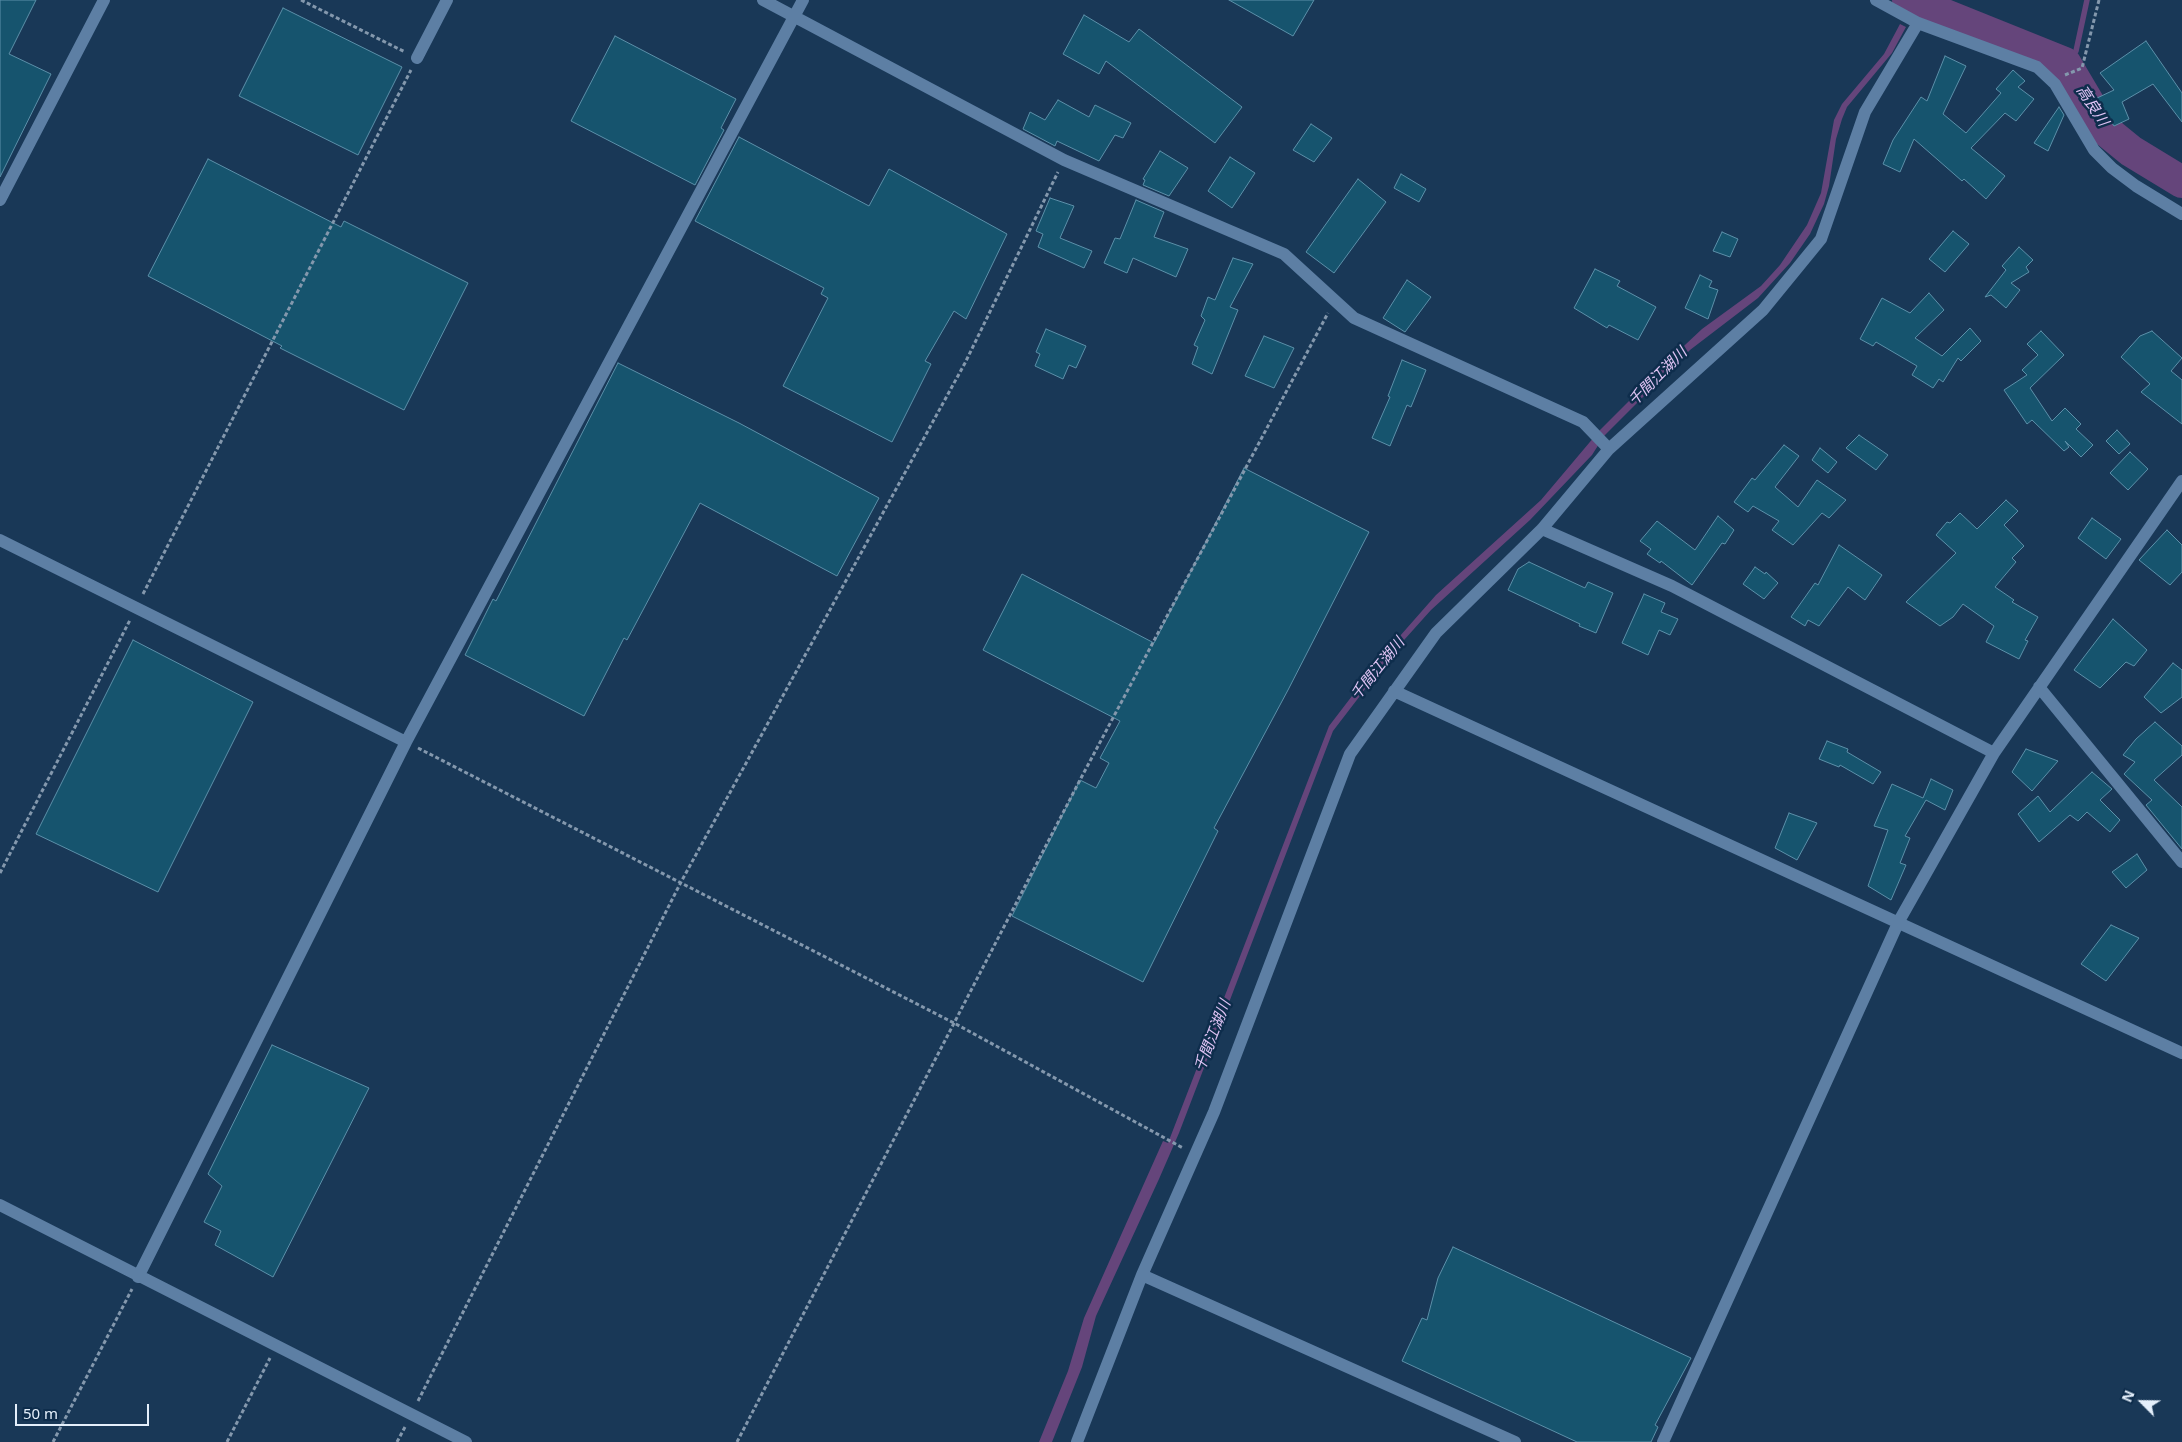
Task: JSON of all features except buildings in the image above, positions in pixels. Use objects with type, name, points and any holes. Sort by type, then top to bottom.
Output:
[{"type":"street","points":[[0,200],[104,0]]},
{"type":"street","points":[[417,58],[447,0]]},
{"type":"street","points":[[763,0],[794,18],[974,110],[1064,160],[1284,254],[1354,318],[1583,422],[1609,449]]},
{"type":"street","points":[[138,1277],[406,742],[803,0]]},
{"type":"street","points":[[1876,0],[1918,23],[2037,67],[2055,84],[2094,150],[2112,168],[2156,199],[2182,214]]},
{"type":"street","points":[[1078,1442],[1142,1274],[1214,1112],[1350,754],[1436,633],[1542,529],[1609,449],[1763,310],[1822,238],[1865,112],[1918,23]]},
{"type":"street","points":[[1663,1442],[1899,921],[1994,753],[2182,482]]},
{"type":"street","points":[[1542,529],[1672,586],[1994,753]]},
{"type":"street","points":[[0,540],[406,742]]},
{"type":"street","points":[[2039,687],[2182,862]]},
{"type":"street","points":[[1394,691],[1899,921],[2182,1053]]},
{"type":"street","points":[[0,1205],[138,1277],[412,1413],[466,1442]]},
{"type":"street","points":[[1142,1274],[1515,1442]]},
{"type":"path","points":[[0,873],[417,58],[300,0]]},
{"type":"path","points":[[2055,84],[2053,79],[2082,68],[2099,0]]},
{"type":"path","points":[[412,1413],[681,882],[965,363],[1064,160]]},
{"type":"path","points":[[737,1442],[1244,468],[1334,301]]},
{"type":"path","points":[[406,742],[954,1023],[1195,1155]]},
{"type":"path","points":[[53,1442],[138,1277]]},
{"type":"path","points":[[227,1442],[277,1346]]},
{"type":"water","name":"千間江湖川","points":[[1900,24],[1906,27],[1892,53],[1847,107],[1836,139],[1829,186],[1824,204],[1810,234],[1790,263],[1758,298],[1690,350],[1604,436],[1592,455],[1530,520],[1431,610],[1396,649],[1333,731],[1179,1133],[1096,1316],[1082,1367],[1052,1442],[1039,1442],[1068,1371],[1084,1318],[1163,1141],[1168,1143],[1329,726],[1385,653],[1436,595],[1541,500],[1600,430],[1686,344],[1702,329],[1761,286],[1780,265],[1807,225],[1821,193],[1834,120],[1842,104],[1884,54]]},
{"type":"waterway","name":"高良川","points":[[1908,0],[2065,63],[2104,129],[2131,151],[2182,182]]},
{"type":"waterway","name":"高良川","points":[[2065,63],[2076,51],[2087,0]]}]
